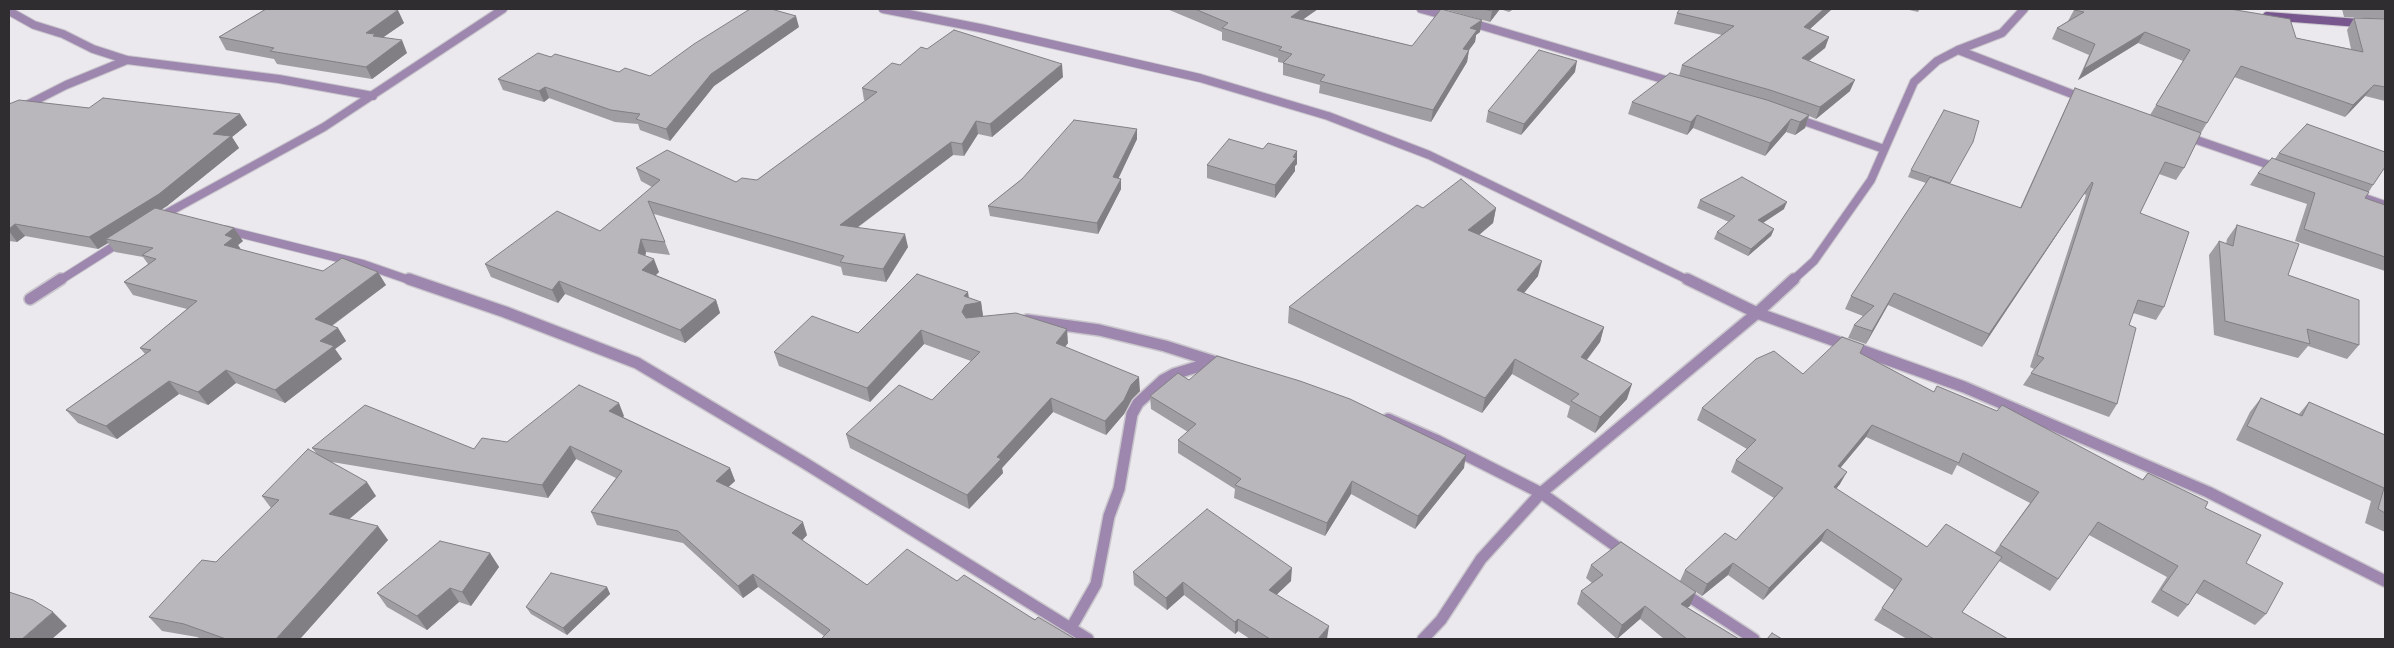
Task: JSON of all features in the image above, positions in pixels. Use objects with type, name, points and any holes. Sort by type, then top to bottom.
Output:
[{"type":"street","points":[[146,225],[324,127],[448,48],[503,9]]},
{"type":"street","points":[[883,9],[986,29],[1200,78],[1328,116],[1428,155],[1757,314],[1964,387],[2208,492],[2385,581]]},
{"type":"street","points":[[1421,9],[1688,86]]},
{"type":"street","points":[[1423,639],[1440,620],[1481,559],[1542,493],[1757,314],[1814,260],[1872,180],[1914,82],[1937,61],[1958,50],[2002,33],[2024,9]]},
{"type":"street","points":[[9,12],[34,25],[63,34],[93,48],[127,60],[279,79],[373,96]]},
{"type":"street","points":[[2255,15],[2385,25]]},
{"type":"street","points":[[1958,50],[2092,102]]},
{"type":"street","points":[[9,114],[66,86],[127,60]]},
{"type":"street","points":[[1782,114],[1884,149]]},
{"type":"street","points":[[2174,132],[2284,170]]},
{"type":"street","points":[[2348,192],[2385,204]]},
{"type":"street","points":[[163,215],[182,220]]},
{"type":"street","points":[[211,226],[363,264],[505,312],[637,363],[803,462],[1088,639]]},
{"type":"street","points":[[30,299],[130,236]]},
{"type":"street","points":[[1014,319],[1043,321],[1099,330],[1165,346],[1239,369]]},
{"type":"street","points":[[1071,628],[1096,584],[1109,516],[1119,489],[1132,414],[1138,403],[1163,380],[1174,374],[1214,362]]},
{"type":"street","points":[[1382,417],[1436,440],[1542,493],[1638,562]]},
{"type":"street","points":[[1671,584],[1754,639]]},
{"type":"building","points":[[266,9],[398,10],[366,33],[375,34],[373,36],[402,40],[366,67],[270,51],[274,48],[219,37]]},
{"type":"building","points":[[750,9],[771,9],[796,16],[711,74],[666,129],[636,119],[640,114],[611,110],[545,87],[539,91],[498,79],[538,53],[551,57],[555,54],[619,72],[625,68],[650,76],[694,44]]},
{"type":"building","points":[[1195,9],[1302,9],[1291,17],[1412,46],[1441,9],[1482,20],[1470,28],[1477,30],[1463,49],[1469,50],[1433,110],[1320,81],[1325,75],[1283,63],[1292,54],[1279,50],[1282,47],[1222,28],[1228,23]]},
{"type":"building","points":[[1680,9],[1824,9],[1804,27],[1829,37],[1802,58],[1855,80],[1820,107],[1770,90],[1682,65],[1734,26],[1677,13]]},
{"type":"building","points":[[2075,9],[2230,9],[2290,19],[2296,38],[2363,52],[2354,18],[2385,19],[2385,87],[2374,85],[2353,105],[2241,66],[2207,123],[2156,105],[2190,50],[2145,32],[2084,69],[2095,44],[2057,28],[2084,12]]},
{"type":"building","points":[[954,30],[1062,64],[990,124],[976,121],[962,144],[951,142],[840,225],[905,234],[883,269],[840,262],[844,256],[648,201],[665,242],[641,239],[638,253],[654,259],[642,270],[716,300],[680,330],[559,281],[552,290],[485,264],[557,211],[600,231],[660,180],[636,168],[667,150],[736,182],[742,178],[757,180],[877,92],[862,88],[892,63],[900,65],[921,47],[927,49]]},
{"type":"building","points":[[1539,50],[1577,61],[1524,124],[1488,111]]},
{"type":"building","points":[[1670,73],[1767,100],[1809,115],[1800,122],[1791,119],[1770,143],[1697,115],[1691,122],[1632,102]]},
{"type":"building","points":[[2075,88],[2201,133],[2184,168],[2165,162],[2140,213],[2189,232],[2164,307],[2138,300],[2129,325],[2136,328],[2117,404],[2031,373],[2044,358],[2037,355],[2092,182],[1989,334],[1894,293],[1872,331],[1854,325],[1874,306],[1851,296],[1930,177],[2021,208]]},
{"type":"building","points":[[103,98],[240,114],[213,134],[231,136],[159,194],[89,237],[15,224],[9,229],[9,104],[19,100],[89,108]]},
{"type":"building","points":[[1944,110],[1979,121],[1973,142],[1950,183],[1911,170]]},
{"type":"building","points":[[1074,120],[1137,129],[1113,177],[1121,179],[1097,223],[988,206],[1022,179]]},
{"type":"building","points":[[2307,124],[2385,152],[2385,167],[2373,185],[2279,153]]},
{"type":"building","points":[[1229,139],[1263,149],[1268,143],[1297,151],[1293,157],[1296,158],[1275,185],[1207,165]]},
{"type":"building","points":[[2272,158],[2369,192],[2365,198],[2385,205],[2385,257],[2304,229],[2315,193],[2258,173]]},
{"type":"building","points":[[1742,177],[1787,202],[1758,220],[1774,229],[1751,249],[1717,232],[1735,216],[1700,200]]},
{"type":"building","points":[[1461,179],[1496,208],[1468,230],[1542,261],[1517,290],[1604,327],[1581,357],[1632,384],[1600,417],[1571,401],[1579,394],[1515,359],[1485,398],[1289,307],[1417,205],[1423,208]]},
{"type":"building","points":[[155,208],[234,228],[225,235],[233,238],[224,245],[323,271],[342,258],[378,272],[315,319],[338,328],[320,341],[334,346],[275,390],[226,370],[198,392],[169,381],[106,426],[66,410],[151,350],[140,348],[197,301],[124,282],[156,259],[142,255],[153,248],[106,239]]},
{"type":"building","points":[[2237,225],[2299,244],[2288,275],[2359,300],[2359,345],[2307,329],[2310,344],[2225,321],[2219,241],[2233,246]]},
{"type":"building","points":[[917,274],[968,292],[964,296],[981,302],[965,305],[962,312],[966,318],[1016,313],[1067,329],[1056,343],[1139,377],[1131,385],[1124,400],[1105,421],[1051,398],[997,457],[1001,459],[967,495],[846,434],[899,385],[932,400],[980,352],[921,330],[867,388],[774,352],[812,316],[858,333]]},
{"type":"building","points":[[1842,337],[1864,345],[1860,353],[1934,392],[1937,386],[1997,411],[2002,405],[2143,480],[2148,473],[2208,502],[2205,508],[2261,535],[2246,563],[2283,583],[2266,614],[2204,580],[2188,605],[2161,590],[2178,566],[2098,522],[2058,579],[2000,545],[2039,492],[1963,453],[1959,463],[1872,425],[1838,466],[1847,472],[1834,487],[1927,547],[1946,524],[2002,557],[1962,612],[2008,639],[1934,639],[1882,608],[1902,579],[1827,529],[1769,588],[1733,563],[1707,584],[1685,570],[1725,533],[1736,540],[1783,488],[1736,460],[1756,440],[1702,408],[1756,359],[1774,351],[1803,374]]},
{"type":"building","points":[[1217,356],[1300,381],[1350,399],[1466,455],[1418,516],[1352,481],[1327,523],[1235,485],[1241,479],[1178,440],[1196,424],[1150,396],[1178,373],[1189,380]]},
{"type":"building","points":[[579,385],[619,403],[609,411],[730,468],[716,481],[803,522],[792,533],[867,585],[907,549],[957,581],[964,575],[1035,620],[1038,617],[1075,639],[821,639],[830,630],[753,574],[738,586],[678,531],[591,512],[622,471],[570,446],[542,485],[312,448],[365,405],[474,449],[482,438],[507,442]]},
{"type":"building","points":[[2261,398],[2302,416],[2309,402],[2385,435],[2385,513],[2378,509],[2384,488],[2247,426]]},
{"type":"building","points":[[308,449],[367,482],[329,514],[378,526],[276,639],[226,639],[184,624],[149,617],[202,560],[216,562],[279,500],[262,496]]},
{"type":"building","points":[[1207,509],[1292,568],[1269,590],[1329,626],[1318,639],[1270,639],[1238,619],[1235,622],[1183,582],[1166,598],[1133,572]]},
{"type":"building","points":[[440,541],[490,553],[462,592],[450,588],[417,616],[377,593]]},
{"type":"building","points":[[1621,542],[1696,592],[1681,604],[1739,639],[1687,639],[1645,606],[1622,625],[1581,591],[1603,575],[1591,565]]},
{"type":"building","points":[[551,573],[607,587],[563,628],[526,607]]},
{"type":"building","points":[[9,592],[33,600],[53,612],[22,639],[9,639]]},
{"type":"building","points":[[1772,633],[1782,639],[1767,639]]}]
